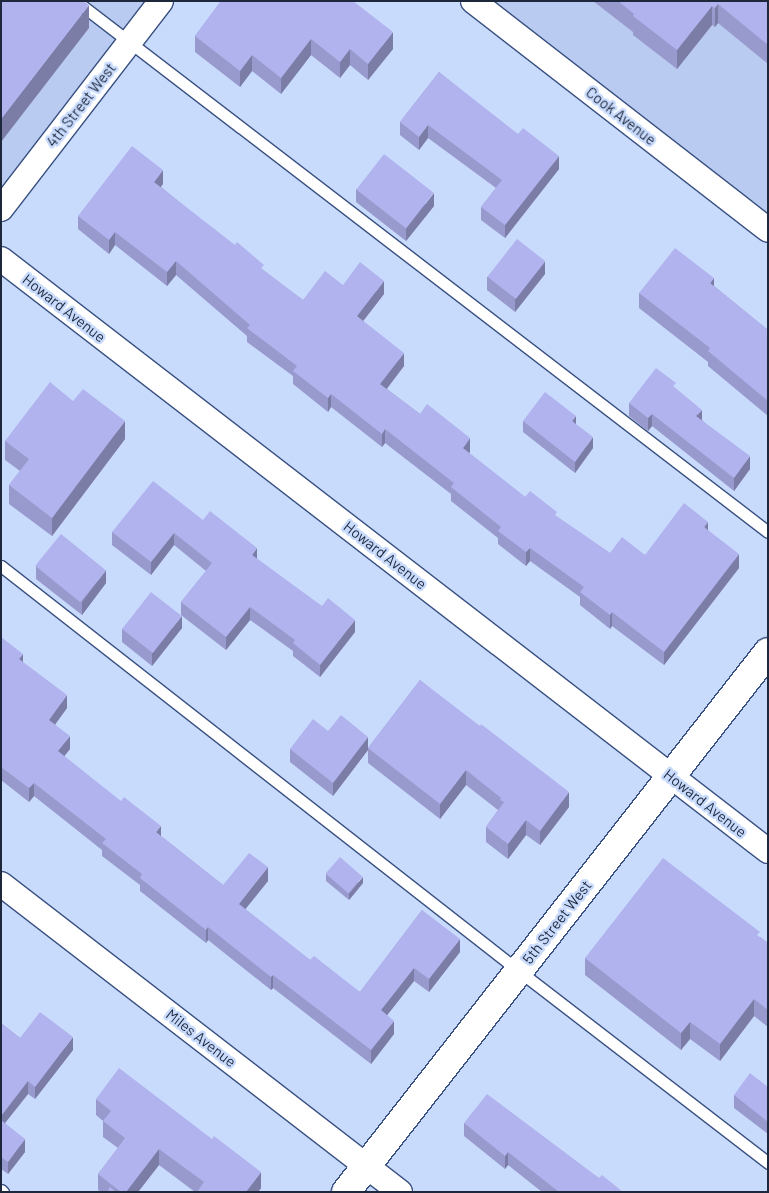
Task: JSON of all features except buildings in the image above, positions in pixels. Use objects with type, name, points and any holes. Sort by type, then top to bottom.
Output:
[{"type":"street","name":"4th Street West","points":[[1,209],[161,1]]},
{"type":"street","name":"Cook Avenue","points":[[473,1],[768,230]]},
{"type":"street","name":"Howard Avenue","points":[[1,259],[768,851]]},
{"type":"street","name":"5th Street West","points":[[346,1192],[768,652]]},
{"type":"street","name":"Miles Avenue","points":[[1,884],[400,1192]]},
{"type":"lane","points":[[76,1],[768,532]]},
{"type":"lane","points":[[1,566],[768,1163]]},
{"type":"shaded area","points":[[1,1],[161,1],[1,209]]},
{"type":"shaded area","points":[[473,1],[768,1],[768,230]]}]
